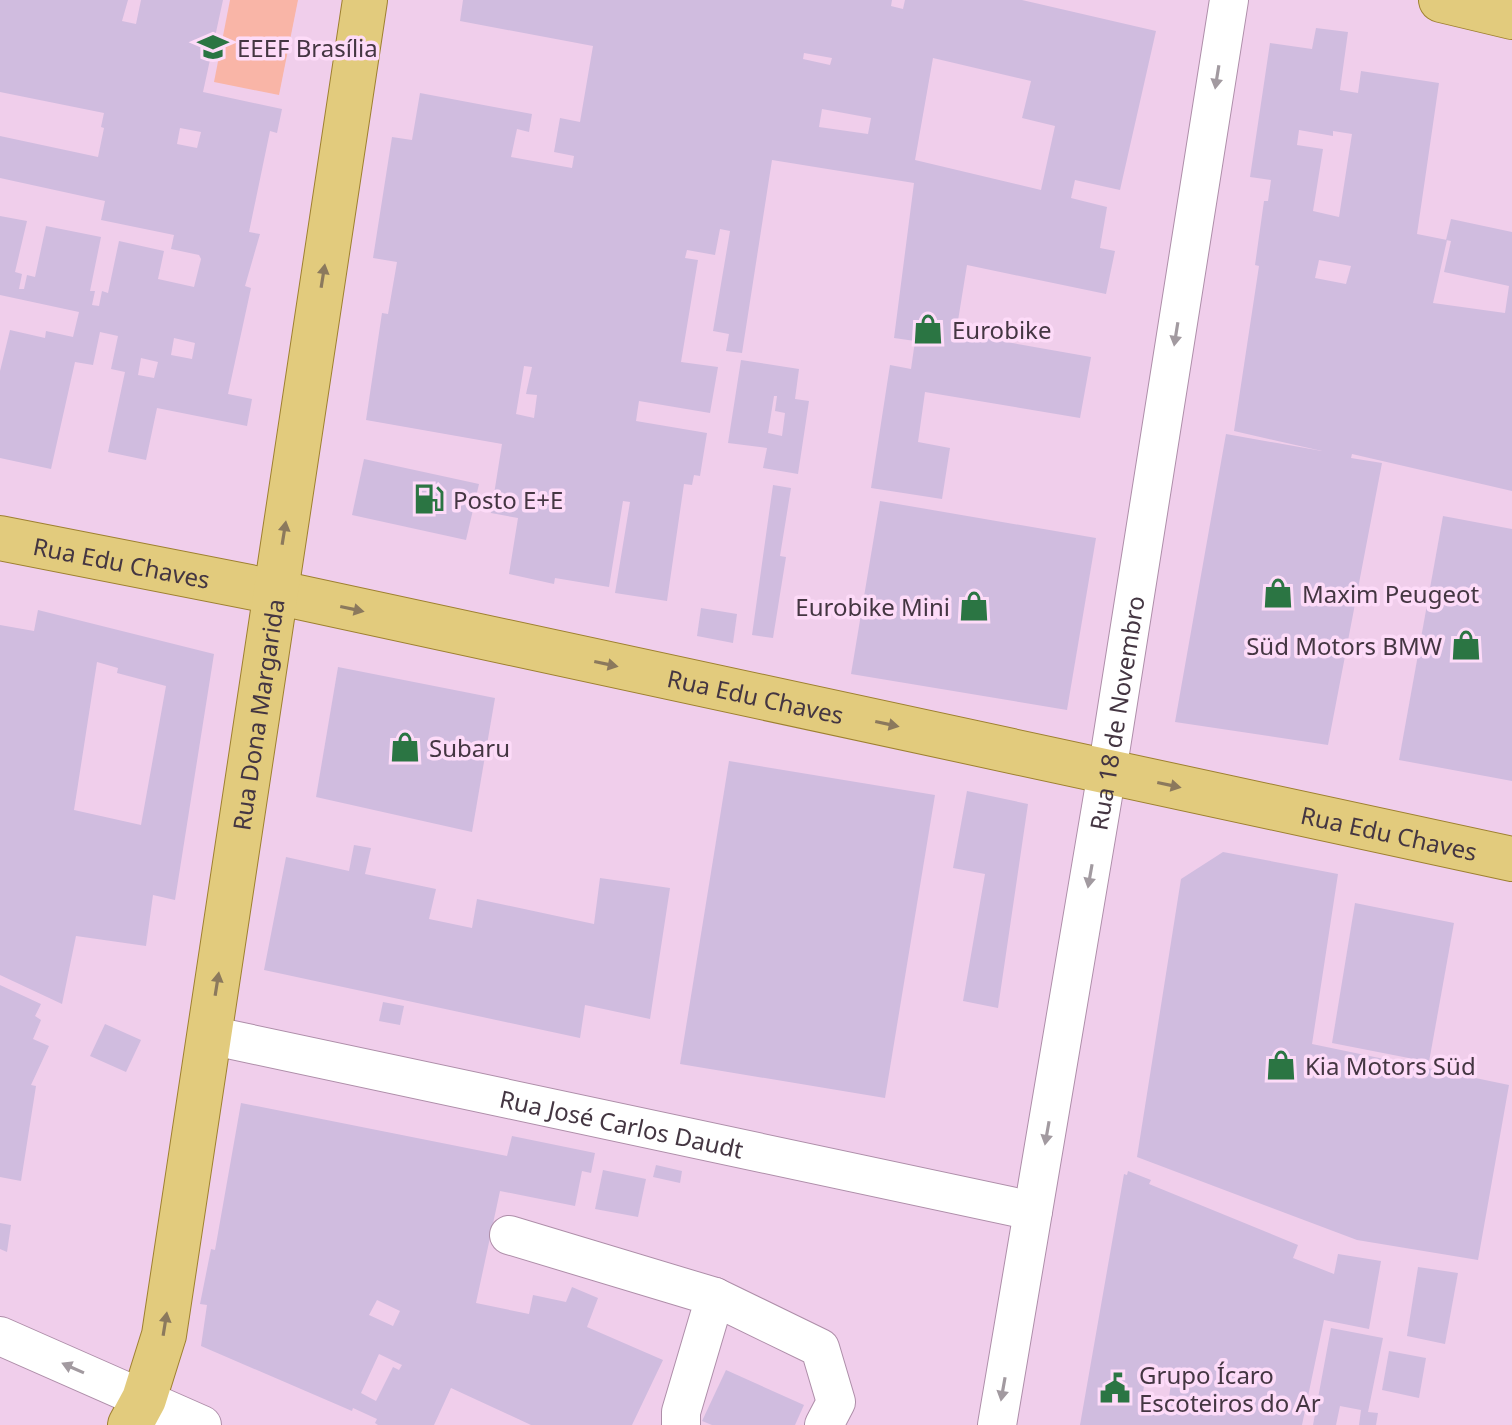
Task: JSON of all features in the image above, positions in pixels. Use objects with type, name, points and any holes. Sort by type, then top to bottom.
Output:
[{"type":"main road","name":"Rua Dona Margarida","points":[[137,1412],[164,1335],[365,0]]},
{"type":"main road","points":[[1441,0],[1512,17]]},
{"type":"main road","name":"Rua Edu Chaves","points":[[0,538],[275,592],[1512,859]]},
{"type":"street","name":"Rua 18 de Novembro","points":[[997,1425],[1107,772],[1229,0]]},
{"type":"street","name":"Rua José Carlos Daudt","points":[[209,1035],[1033,1211]]},
{"type":"street","points":[[509,1235],[715,1297],[820,1348],[836,1402],[824,1425]]},
{"type":"street","points":[[681,1425],[681,1412],[715,1297]]},
{"type":"street","points":[[0,1336],[137,1412],[202,1425]]},
{"type":"shaded area","points":[[230,0],[298,0],[279,95],[214,82]]},
{"type":"building","points":[[0,0],[128,0],[122,21],[136,24],[141,0],[223,0],[203,92],[282,109],[277,133],[270,131],[249,232],[260,234],[245,286],[251,288],[228,394],[252,399],[247,426],[157,408],[146,460],[108,452],[125,372],[111,369],[118,336],[100,332],[93,365],[75,362],[51,469],[0,458],[0,371],[10,330],[45,338],[46,331],[73,337],[79,312],[0,295],[0,216],[27,221],[15,272],[22,274],[19,289],[24,289],[27,275],[35,277],[46,226],[101,237],[90,291],[95,291],[92,305],[99,306],[102,291],[108,293],[119,241],[164,251],[158,279],[194,287],[201,259],[199,255],[171,249],[174,235],[101,220],[105,201],[0,178],[0,136],[98,157],[104,113],[0,92]],"holes":[[[180,128],[201,132],[197,148],[177,144]],[[174,338],[195,343],[192,359],[171,355]],[[141,358],[158,362],[154,378],[138,375]]]},
{"type":"building","points":[[463,0],[892,0],[891,6],[903,9],[905,0],[1022,0],[1156,31],[1120,190],[1075,180],[1071,198],[1107,207],[1100,248],[1115,251],[1106,294],[967,265],[956,333],[1091,357],[1080,418],[925,392],[918,442],[950,448],[942,499],[871,488],[890,365],[911,369],[915,341],[894,338],[914,183],[772,160],[742,353],[726,351],[729,334],[713,331],[730,231],[720,229],[715,255],[687,250],[685,258],[698,260],[681,362],[718,367],[710,413],[639,401],[636,421],[707,433],[700,476],[694,475],[692,485],[684,484],[667,601],[615,593],[630,502],[623,501],[609,587],[555,578],[554,584],[509,574],[518,518],[491,513],[502,444],[366,420],[382,313],[388,314],[397,262],[373,258],[392,137],[412,140],[420,93],[532,114],[529,132],[517,129],[511,157],[572,168],[574,156],[554,152],[560,118],[580,122],[593,46],[460,21]],"holes":[[[804,53],[832,58],[830,65],[803,59]],[[933,58],[1031,81],[1022,118],[1055,126],[1041,190],[915,160]],[[822,109],[871,118],[868,134],[819,127]],[[524,366],[532,367],[526,394],[537,395],[534,418],[516,414]]]},
{"type":"building","points":[[1316,28],[1348,32],[1340,90],[1358,93],[1361,71],[1439,83],[1417,234],[1446,240],[1451,219],[1512,232],[1512,491],[1352,454],[1351,458],[1382,463],[1328,745],[1175,722],[1226,434],[1322,451],[1234,431],[1259,266],[1255,265],[1264,201],[1268,201],[1271,180],[1250,177],[1270,43],[1312,49]],"holes":[[[1299,130],[1333,136],[1333,131],[1352,134],[1339,217],[1313,211],[1323,149],[1297,145]],[[1447,240],[1451,241],[1444,272],[1509,286],[1505,313],[1433,303]],[[1319,260],[1351,266],[1346,284],[1315,278]]]},
{"type":"building","points":[[741,360],[799,369],[795,399],[809,401],[798,474],[763,468],[767,448],[728,443]],"holes":[[[774,396],[777,396],[775,411],[785,413],[782,436],[768,433]]]},
{"type":"building","points":[[364,459],[479,484],[466,540],[352,515]]},
{"type":"building","points":[[773,485],[791,488],[780,556],[786,557],[773,638],[752,635]]},
{"type":"building","name":"Eurobike Mini","points":[[880,501],[1096,538],[1067,710],[851,674]]},
{"type":"building","name":"Süd Motors BMW","points":[[1443,516],[1512,529],[1512,781],[1399,760]]},
{"type":"building","points":[[701,608],[737,614],[733,643],[697,636]]},
{"type":"building","points":[[38,610],[214,654],[175,900],[153,895],[146,946],[76,936],[62,1004],[0,975],[0,625],[34,631]],"holes":[[[97,662],[118,668],[117,673],[166,686],[141,825],[74,810]]]},
{"type":"building","name":"Subaru","points":[[338,667],[495,698],[472,832],[316,797]]},
{"type":"building","points":[[729,761],[935,795],[885,1098],[680,1064]]},
{"type":"building","points":[[967,791],[1028,804],[998,1008],[963,1001],[985,874],[953,868]]},
{"type":"building","points":[[354,845],[371,848],[365,874],[436,889],[429,919],[472,928],[477,899],[594,924],[600,878],[670,888],[650,1019],[585,1005],[580,1038],[264,970],[286,857],[349,871]]},
{"type":"building","name":"Kia Motors Süd","points":[[1223,852],[1338,874],[1312,1044],[1509,1085],[1478,1260],[1357,1240],[1137,1157],[1181,879]]},
{"type":"building","points":[[1355,903],[1454,923],[1429,1062],[1332,1043]]},
{"type":"building","points":[[0,985],[41,1004],[35,1016],[41,1020],[33,1039],[49,1046],[31,1085],[36,1086],[21,1181],[0,1177]]},
{"type":"building","points":[[383,1002],[404,1006],[400,1025],[379,1021]]},
{"type":"building","points":[[105,1024],[141,1040],[126,1072],[90,1056]]},
{"type":"building","points":[[241,1103],[507,1156],[512,1136],[595,1153],[591,1173],[582,1171],[575,1206],[500,1191],[476,1303],[529,1314],[533,1295],[566,1302],[572,1287],[598,1298],[587,1327],[663,1360],[632,1425],[531,1425],[451,1388],[434,1425],[378,1425],[375,1423],[377,1419],[353,1408],[352,1411],[201,1346],[207,1305],[200,1304],[211,1249],[215,1250]],"holes":[[[377,1300],[400,1311],[393,1326],[369,1315]],[[379,1354],[402,1365],[399,1370],[393,1367],[376,1401],[361,1393]]]},
{"type":"building","points":[[656,1165],[682,1171],[680,1183],[653,1177]]},
{"type":"building","points":[[603,1170],[646,1179],[638,1217],[595,1209]]},
{"type":"building","points":[[1128,1171],[1151,1180],[1149,1184],[1298,1245],[1293,1258],[1334,1274],[1338,1254],[1381,1261],[1369,1329],[1324,1320],[1302,1425],[1080,1425],[1124,1174],[1127,1175]],"holes":[[[1147,1366],[1172,1377],[1168,1404],[1142,1399]]]},
{"type":"building","points":[[0,1223],[11,1225],[7,1252],[0,1249]]},
{"type":"building","points":[[1418,1267],[1458,1273],[1445,1344],[1407,1336]]},
{"type":"building","points":[[1331,1328],[1383,1338],[1368,1412],[1378,1413],[1376,1425],[1359,1425],[1361,1410],[1340,1406],[1336,1425],[1313,1425]]},
{"type":"building","points":[[1389,1351],[1426,1358],[1419,1398],[1382,1390]]},
{"type":"building","points":[[726,1370],[804,1405],[795,1425],[712,1425],[702,1421]]},
{"type":"place","name":"EEEF Brasília","points":[[213,47]]},
{"type":"place","name":"Eurobike","points":[[928,329]]},
{"type":"place","name":"Posto E+E","points":[[429,499]]},
{"type":"place","name":"Maxim Peugeot","points":[[1278,593]]},
{"type":"place","name":"Eurobike Mini","points":[[974,606]]},
{"type":"place","name":"Süd Motors BMW","points":[[1466,645]]},
{"type":"place","name":"Subaru","points":[[405,747]]},
{"type":"place","name":"Kia Motors Süd","points":[[1281,1065]]},
{"type":"place","name":"Grupo Ícaro Escoteiros do Ar","points":[[1115,1388]]}]
